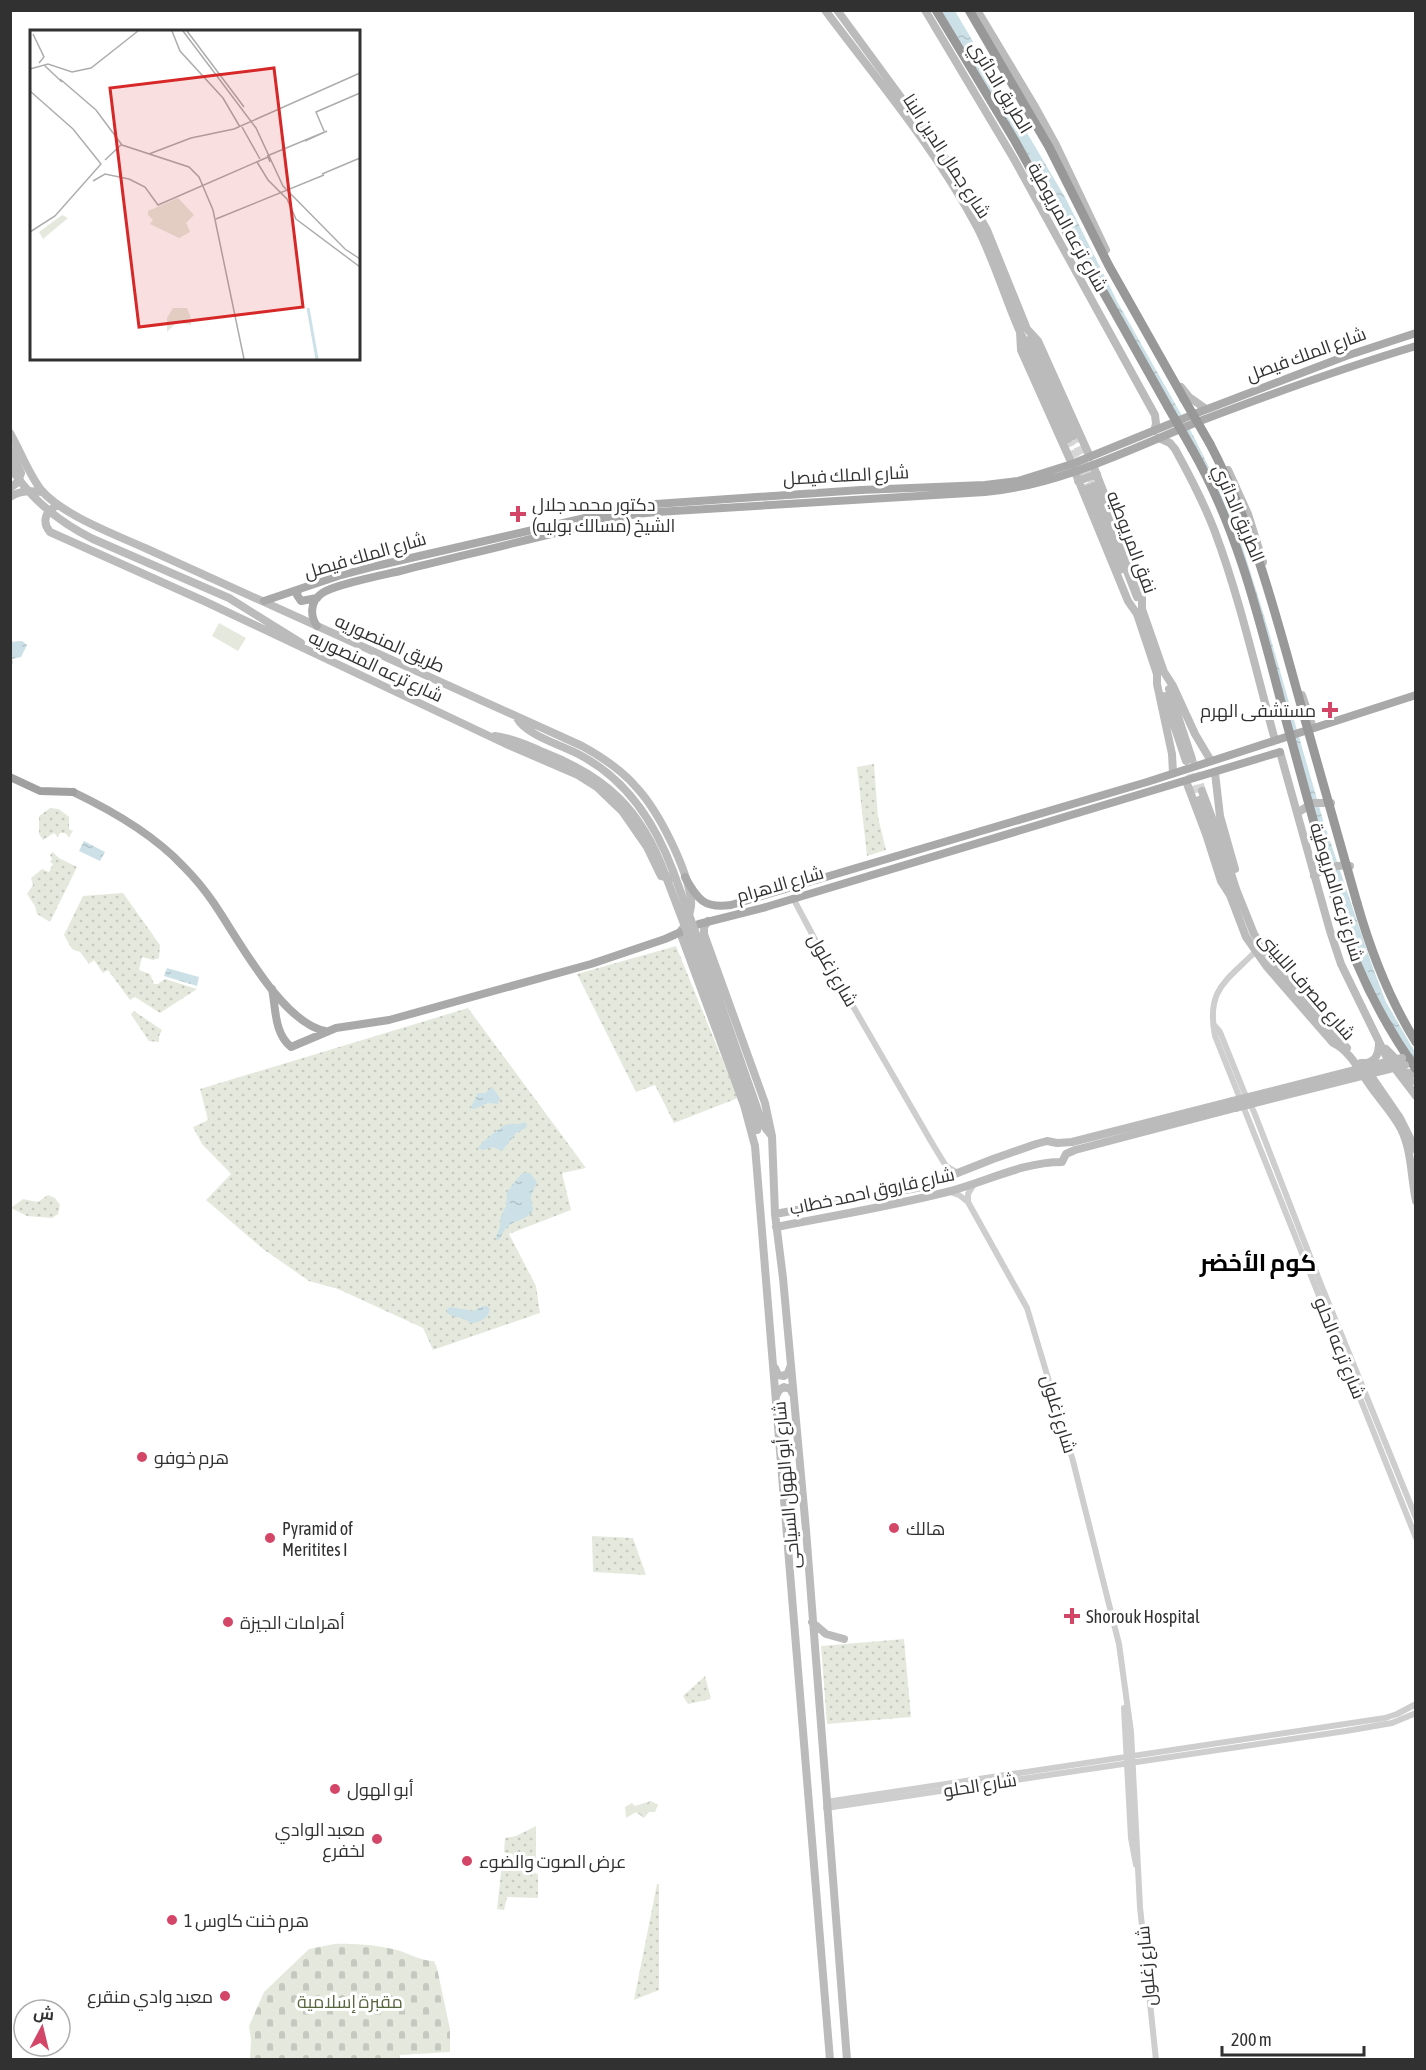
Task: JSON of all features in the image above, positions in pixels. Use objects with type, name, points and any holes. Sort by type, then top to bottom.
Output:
[{"type":"highway","name":"الطريق الدائري","points":[[936,10],[1015,141],[1057,217],[1091,270],[1200,463],[1222,507],[1248,580],[1349,946],[1374,1002],[1416,1068]]},
{"type":"highway","name":"الطريق الدائري","points":[[969,10],[1049,147],[1109,266],[1210,444],[1238,503],[1264,576],[1367,936],[1389,992],[1416,1042]]},
{"type":"highway","points":[[10,777],[40,791],[73,792]]},
{"type":"main road","points":[[827,10],[835,10]]},
{"type":"main road","name":"شارع جمال الدين البنا","points":[[827,10],[846,39],[910,123],[963,202],[980,232],[1023,330],[1038,341],[1093,465],[1134,570],[1142,596],[1139,610],[1128,601],[1075,472],[1021,350],[1023,330],[987,230],[939,149],[835,10]]},
{"type":"main road","name":"شارع ترعه المريوطية","points":[[925,10],[1014,159],[1040,214],[1155,415],[1156,435]]},
{"type":"main road","name":"شارع ترعه المريوطية","points":[[977,10],[1051,135],[1111,263],[1154,341],[1203,416]]},
{"type":"main road","points":[[846,39],[845,28],[854,33]]},
{"type":"main road","points":[[1023,330],[1071,437]]},
{"type":"main road","name":"شارع الملك فيصل","points":[[264,602],[338,576],[620,508],[668,502],[809,498],[985,485],[1075,472],[1156,435],[1346,356],[1416,333]]},
{"type":"main road","name":"شارع الملك فيصل","points":[[1203,416],[1416,346]]},
{"type":"main road","points":[[1203,416],[1208,432],[1238,491],[1256,534],[1311,728]]},
{"type":"main road","name":"طريق المنصوريه","points":[[10,433],[43,492],[60,506],[101,529],[516,717],[596,754],[611,764],[632,782],[649,804],[659,819],[682,868],[692,905],[681,935]]},
{"type":"main road","points":[[1156,435],[1170,443],[1175,449],[1201,498],[1214,531],[1245,630],[1275,740]]},
{"type":"main road","points":[[10,450],[21,473],[18,482],[10,488]]},
{"type":"main road","points":[[10,465],[21,483],[35,499],[66,524],[93,539],[229,598],[303,644],[313,653]]},
{"type":"main road","points":[[1075,472],[1093,465]]},
{"type":"main road","name":"نفق المريوطيه","points":[[1091,487],[1139,610]]},
{"type":"main road","points":[[10,497],[24,491],[43,492]]},
{"type":"main road","name":"شارع الملك فيصل","points":[[317,626],[312,612],[316,598],[324,591],[370,578],[636,514],[790,499]]},
{"type":"main road","name":"شارع ترعه المنصوريه","points":[[60,506],[51,509],[46,516],[46,524],[50,532],[204,600],[488,735],[560,766],[597,787],[614,802],[630,820],[661,876],[675,877],[682,868]]},
{"type":"main road","points":[[298,591],[297,596],[301,601],[316,598]]},
{"type":"main road","points":[[1139,610],[1189,760]]},
{"type":"main road","points":[[1161,673],[1173,686],[1195,734],[1211,761]]},
{"type":"main road","points":[[1161,673],[1157,684],[1168,733],[1173,773]]},
{"type":"main road","name":"شارع الاهرام","points":[[685,878],[695,896],[711,906],[720,907],[1038,815],[1416,695]]},
{"type":"main road","points":[[516,717],[525,728],[580,755],[607,772],[629,794],[651,824],[666,853],[685,902],[763,1125],[772,1136]]},
{"type":"main road","points":[[488,735],[512,739],[581,768],[612,791],[641,824],[659,857],[752,1109],[757,1128],[755,1146]]},
{"type":"main road","name":"شارع ترعه المريوطية","points":[[1280,752],[1341,964],[1397,1073],[1416,1096]]},
{"type":"main road","name":"شارع الاهرام","points":[[272,989],[278,1029],[291,1047],[345,1025],[389,1020],[591,964],[681,935],[708,921],[758,909],[1280,752]]},
{"type":"main road","name":"شارع مصرف اللبينى","points":[[1215,773],[1220,816],[1236,874],[1233,892],[1239,923],[1255,952],[1333,1043],[1340,1046],[1359,1067],[1401,1129],[1411,1162],[1416,1201]]},
{"type":"main road","name":"شارع مصرف اللبينى","points":[[1186,781],[1221,881],[1233,892],[1254,934],[1282,976],[1361,1063],[1400,1118],[1416,1150]]},
{"type":"main road","points":[[73,792],[137,828],[178,861],[213,902],[272,989],[304,1022],[326,1031]]},
{"type":"main road","points":[[1199,792],[1233,892]]},
{"type":"main road","name":"شارع ترعه المريوطية","points":[[1297,813],[1313,803],[1332,803],[1380,967],[1416,1038]]},
{"type":"main road","points":[[930,845],[929,851],[933,857]]},
{"type":"main road","points":[[909,851],[914,854],[913,862]]},
{"type":"main road","points":[[1311,866],[1341,860],[1347,855]]},
{"type":"main road","points":[[1314,876],[1321,871],[1342,865],[1350,866]]},
{"type":"main road","points":[[681,935],[697,931],[704,934],[704,927],[708,921]]},
{"type":"main road","name":"شارع أبو الهول السياحى","points":[[704,934],[765,1103],[772,1136],[776,1227],[794,1396],[847,2060]]},
{"type":"main road","name":"شارع أبو الهول السياحى","points":[[681,935],[744,1105],[755,1146],[830,2060]]},
{"type":"main road","points":[[1361,1063],[1368,1063],[1375,1059],[1380,1043]]},
{"type":"main road","points":[[1380,1043],[1416,1085]]},
{"type":"main road","points":[[1234,1104],[1416,1055]]},
{"type":"main road","points":[[1234,1104],[1416,1062]]},
{"type":"main road","points":[[1404,1072],[1416,1074]]},
{"type":"main road","name":"شارع فاروق احمد خطاب","points":[[775,1214],[915,1189],[1047,1141],[1072,1142],[1234,1104]]},
{"type":"main road","name":"شارع فاروق احمد خطاب","points":[[776,1227],[848,1214],[948,1191],[1031,1165],[1062,1162],[1063,1156],[1071,1151],[1234,1104]]},
{"type":"main road","points":[[794,1210],[792,1219],[796,1223]]},
{"type":"main road","points":[[773,1364],[777,1373],[784,1376],[788,1373],[791,1363]]},
{"type":"main road","points":[[776,1396],[778,1390],[784,1387],[790,1389],[794,1396]]},
{"type":"main road","points":[[812,1622],[826,1634],[844,1640]]},
{"type":"main road","points":[[821,1934],[837,1932]]},
{"type":"street","name":"شارع زغلول","points":[[793,898],[820,949],[946,1166]]},
{"type":"street","name":"شارع ترعه الحلو","points":[[1255,952],[1224,982],[1217,992],[1213,1007],[1215,1036],[1416,1538]]},
{"type":"street","name":"شارع ترعه الحلو","points":[[1214,1024],[1220,1032],[1254,1112],[1416,1518]]},
{"type":"street","points":[[945,1179],[946,1166],[959,1173]]},
{"type":"street","points":[[968,1202],[968,1194],[974,1184]]},
{"type":"street","points":[[948,1191],[968,1202]]},
{"type":"street","name":"شارع زغلول","points":[[968,1202],[1027,1308],[1073,1461],[1117,1639],[1126,1696],[1138,1872],[1155,2060]]},
{"type":"street","points":[[1130,1759],[1385,1718],[1416,1704]]},
{"type":"street","points":[[1130,1759],[1354,1730],[1392,1723],[1416,1713]]},
{"type":"street","name":"شارع الحلو","points":[[826,1805],[1130,1759]]},
{"type":"green space","points":[[219,623],[246,638],[238,651],[212,636]]},
{"type":"green space","points":[[874,764],[878,817],[886,850],[867,856],[857,767]]},
{"type":"green space","points":[[50,808],[59,809],[69,817],[69,829],[73,831],[69,837],[65,833],[60,833],[58,837],[54,833],[43,840],[39,834],[39,816]]},
{"type":"green space","points":[[53,852],[59,858],[77,867],[50,922],[37,914],[27,894],[33,885],[31,878],[42,869],[49,872],[53,864],[50,862],[52,859],[50,855]]},
{"type":"green space","points":[[123,893],[160,945],[159,958],[153,960],[142,957],[139,970],[150,974],[154,984],[165,979],[197,989],[160,1013],[135,997],[130,1000],[108,970],[103,973],[94,960],[89,964],[80,952],[72,949],[64,935],[83,896]]},
{"type":"green space","points":[[676,946],[738,1098],[674,1123],[655,1085],[636,1092],[577,974]]},
{"type":"green space","points":[[468,1008],[586,1168],[562,1173],[571,1210],[509,1234],[536,1286],[540,1313],[433,1350],[423,1328],[338,1289],[309,1281],[263,1249],[206,1200],[231,1174],[202,1144],[193,1127],[208,1120],[200,1089]]},
{"type":"green space","points":[[134,1011],[162,1030],[159,1042],[149,1041],[131,1014]]},
{"type":"green space","points":[[48,1195],[55,1198],[60,1205],[58,1214],[52,1218],[27,1216],[11,1208],[23,1199],[38,1202]]},
{"type":"green space","points":[[592,1536],[633,1538],[646,1575],[593,1572]]},
{"type":"green space","points":[[904,1639],[911,1717],[827,1724],[821,1646]]},
{"type":"green space","points":[[705,1676],[711,1699],[688,1704],[683,1696]]},
{"type":"green space","points":[[651,1801],[658,1805],[655,1812],[649,1812],[644,1818],[636,1812],[626,1818],[625,1807],[632,1803],[635,1806]]},
{"type":"green space","points":[[536,1826],[536,1859],[514,1858],[512,1853],[508,1855],[504,1852],[505,1838],[516,1836]]},
{"type":"green space","points":[[502,1864],[535,1868],[535,1873],[538,1874],[538,1898],[507,1897],[504,1910],[497,1909]]},
{"type":"green space","points":[[657,1884],[659,1884],[659,1990],[634,2000]]},
{"type":"green space","name":"مقبرة إسلامية","points":[[334,1944],[382,1947],[434,1961],[450,2029],[450,2052],[400,2055],[399,2060],[250,2059],[249,2026],[264,1992],[309,1949]]},
{"type":"water","points":[[940,11],[955,11],[1066,199],[1118,303],[1194,437],[1232,514],[1323,820],[1386,1002],[1415,1052],[1415,1071],[1349,950],[1243,580],[1208,479],[1083,260],[1031,160]]},
{"type":"water","points":[[22,641],[27,645],[21,657],[12,659],[11,665],[11,642]]},
{"type":"water","points":[[84,841],[105,852],[100,861],[79,851]]},
{"type":"water","points":[[167,968],[199,977],[197,986],[164,976]]},
{"type":"water","points":[[492,1087],[500,1098],[498,1104],[488,1103],[472,1109],[478,1093],[485,1093]]},
{"type":"water","points":[[525,1122],[526,1128],[516,1133],[502,1151],[493,1147],[483,1150],[478,1148],[505,1125]]},
{"type":"water","points":[[522,1173],[530,1173],[537,1182],[531,1196],[533,1210],[525,1218],[507,1227],[497,1240],[501,1216],[506,1206],[507,1192]]},
{"type":"water","points":[[483,1306],[490,1309],[489,1312],[483,1320],[477,1322],[470,1323],[447,1313],[447,1309],[451,1307],[473,1311]]},
{"type":"tunnel","points":[[1073,436],[1094,486]]},
{"type":"tunnel","points":[[1068,439],[1089,488]]},
{"type":"tunnel","points":[[1193,761],[1202,791]]},
{"type":"tunnel","points":[[1190,774],[1196,793]]},
{"type":"place","name":"دكتور محمد جلال الشيخ (مسالك بوليه)","points":[[518,514]]},
{"type":"place","name":"مستشفى الهرم","points":[[1330,710]]},
{"type":"place","name":"هرم خوفو","points":[[142,1457]]},
{"type":"place","name":"هالك","points":[[894,1528]]},
{"type":"place","name":"Pyramid of Meritites I","points":[[270,1538]]},
{"type":"place","name":"Shorouk Hospital","points":[[1072,1616]]},
{"type":"place","name":"أهرامات الجيزة","points":[[228,1622]]},
{"type":"place","name":"أبو الهول","points":[[335,1789]]},
{"type":"place","name":"معبد الوادي لخفرع","points":[[377,1839]]},
{"type":"place","name":"عرض الصوت والضوء","points":[[467,1861]]},
{"type":"place","name":"هرم خنت كاوس 1","points":[[172,1920]]},
{"type":"place","name":"معبد وادي منقرع","points":[[225,1996]]},
{"type":"district","name":"كوم الأخضر","points":[[1258,1262]]}]
